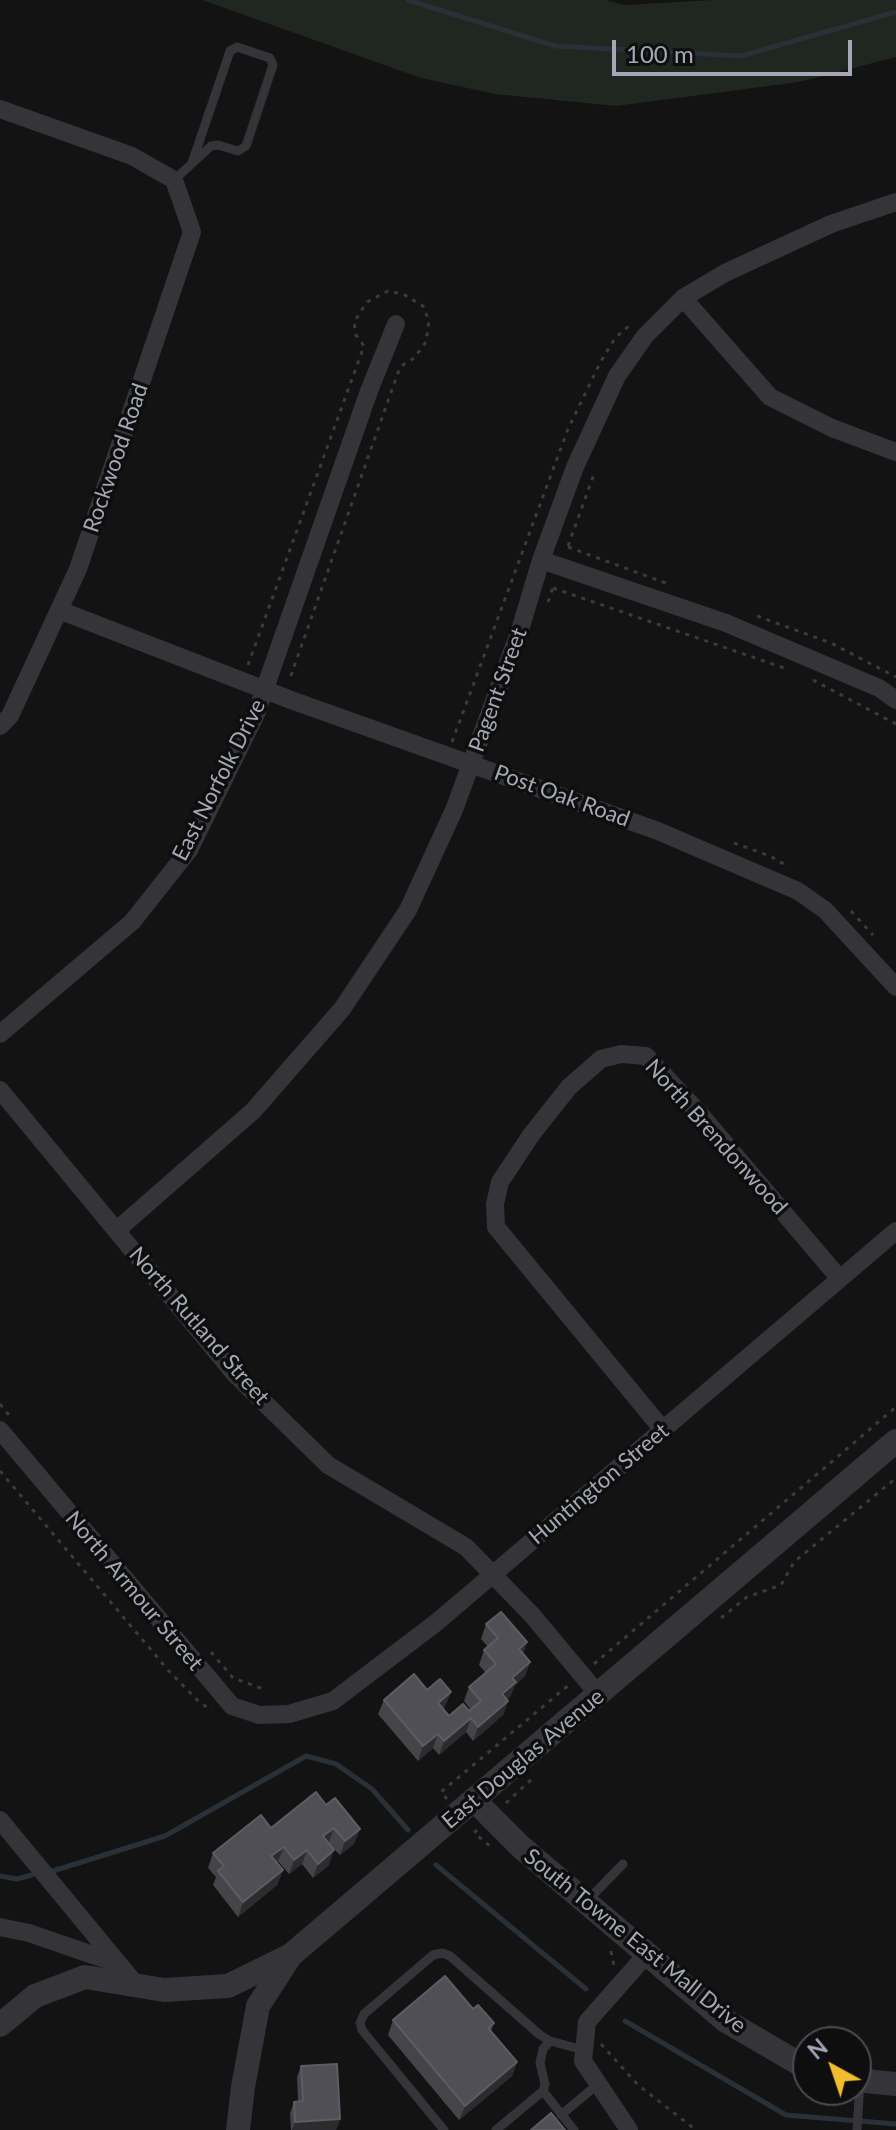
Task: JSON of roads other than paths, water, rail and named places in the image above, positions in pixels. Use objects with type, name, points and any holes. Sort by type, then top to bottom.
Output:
[{"type":"street","points":[[0,109],[132,156],[174,180]]},
{"type":"street","name":"Rockwood Road","points":[[0,726],[10,716],[78,569],[192,232],[174,180]]},
{"type":"street","name":"Pagent Street","points":[[117,1230],[253,1111],[342,1009],[408,910],[454,810],[575,467],[617,376],[645,336],[683,298],[725,273],[831,224],[896,202]]},
{"type":"street","points":[[683,298],[770,397],[832,428],[896,452]]},
{"type":"street","name":"East Norfolk Drive","points":[[0,1034],[132,922],[189,850],[256,714],[369,391],[396,324]]},
{"type":"street","points":[[541,560],[726,623],[879,688],[896,700]]},
{"type":"street","name":"Post Oak Road","points":[[59,610],[264,690],[658,831],[798,891],[825,910],[896,987]]},
{"type":"street","name":"North Brendonwood","points":[[663,1430],[496,1227],[495,1204],[500,1182],[531,1135],[569,1087],[601,1059],[621,1054],[646,1056],[700,1114],[840,1279]]},
{"type":"street","name":"North Rutland Street","points":[[0,1090],[234,1373],[328,1465],[466,1547],[532,1615],[598,1694]]},
{"type":"street","name":"Huntington Street","points":[[289,1714],[333,1701],[437,1622],[896,1231]]},
{"type":"street","name":"North Armour Street","points":[[5,1423],[232,1706],[259,1715],[289,1714]]},
{"type":"street","name":"East Douglas Avenue","points":[[238,2130],[258,2006],[291,1955],[482,1809],[598,1694],[896,1441]]},
{"type":"street","name":"South Towne East Mall Drive","points":[[482,1809],[521,1847],[726,2021],[792,2060]]},
{"type":"street","points":[[0,1820],[137,1986]]},
{"type":"street","points":[[0,1846],[33,1860]]},
{"type":"street","points":[[0,1927],[29,1933],[120,1964]]},
{"type":"street","points":[[629,2130],[583,2061],[591,2046],[587,2022],[647,1954]]},
{"type":"street","points":[[0,2025],[35,1996],[85,1977],[164,1990],[228,1986],[291,1955]]},
{"type":"street","points":[[872,2085],[896,2084]]},
{"type":"lane","points":[[174,180],[211,146],[238,151],[246,146],[273,65],[270,58],[232,48],[192,163]]},
{"type":"lane","points":[[586,1902],[623,1864]]},
{"type":"lane","points":[[444,2130],[362,2030],[360,2023],[364,2014],[433,1955],[442,1953],[450,1956],[550,2041],[591,2046]]},
{"type":"lane","points":[[496,2130],[543,2091],[545,2084],[540,2063],[543,2049],[550,2041]]},
{"type":"lane","points":[[561,2115],[598,2084]]},
{"type":"lane","points":[[543,2091],[574,2130]]},
{"type":"lane","points":[[857,2130],[858,2106]]},
{"type":"waterway","points":[[408,0],[555,46],[741,56],[896,12]]},
{"type":"waterway","points":[[53,1871],[165,1836],[306,1756],[336,1764],[372,1789],[408,1830]]},
{"type":"waterway","points":[[436,1865],[586,1989]]},
{"type":"waterway","points":[[0,1876],[17,1879],[32,1875]]},
{"type":"waterway","points":[[625,2021],[786,2115],[896,2124]]}]
